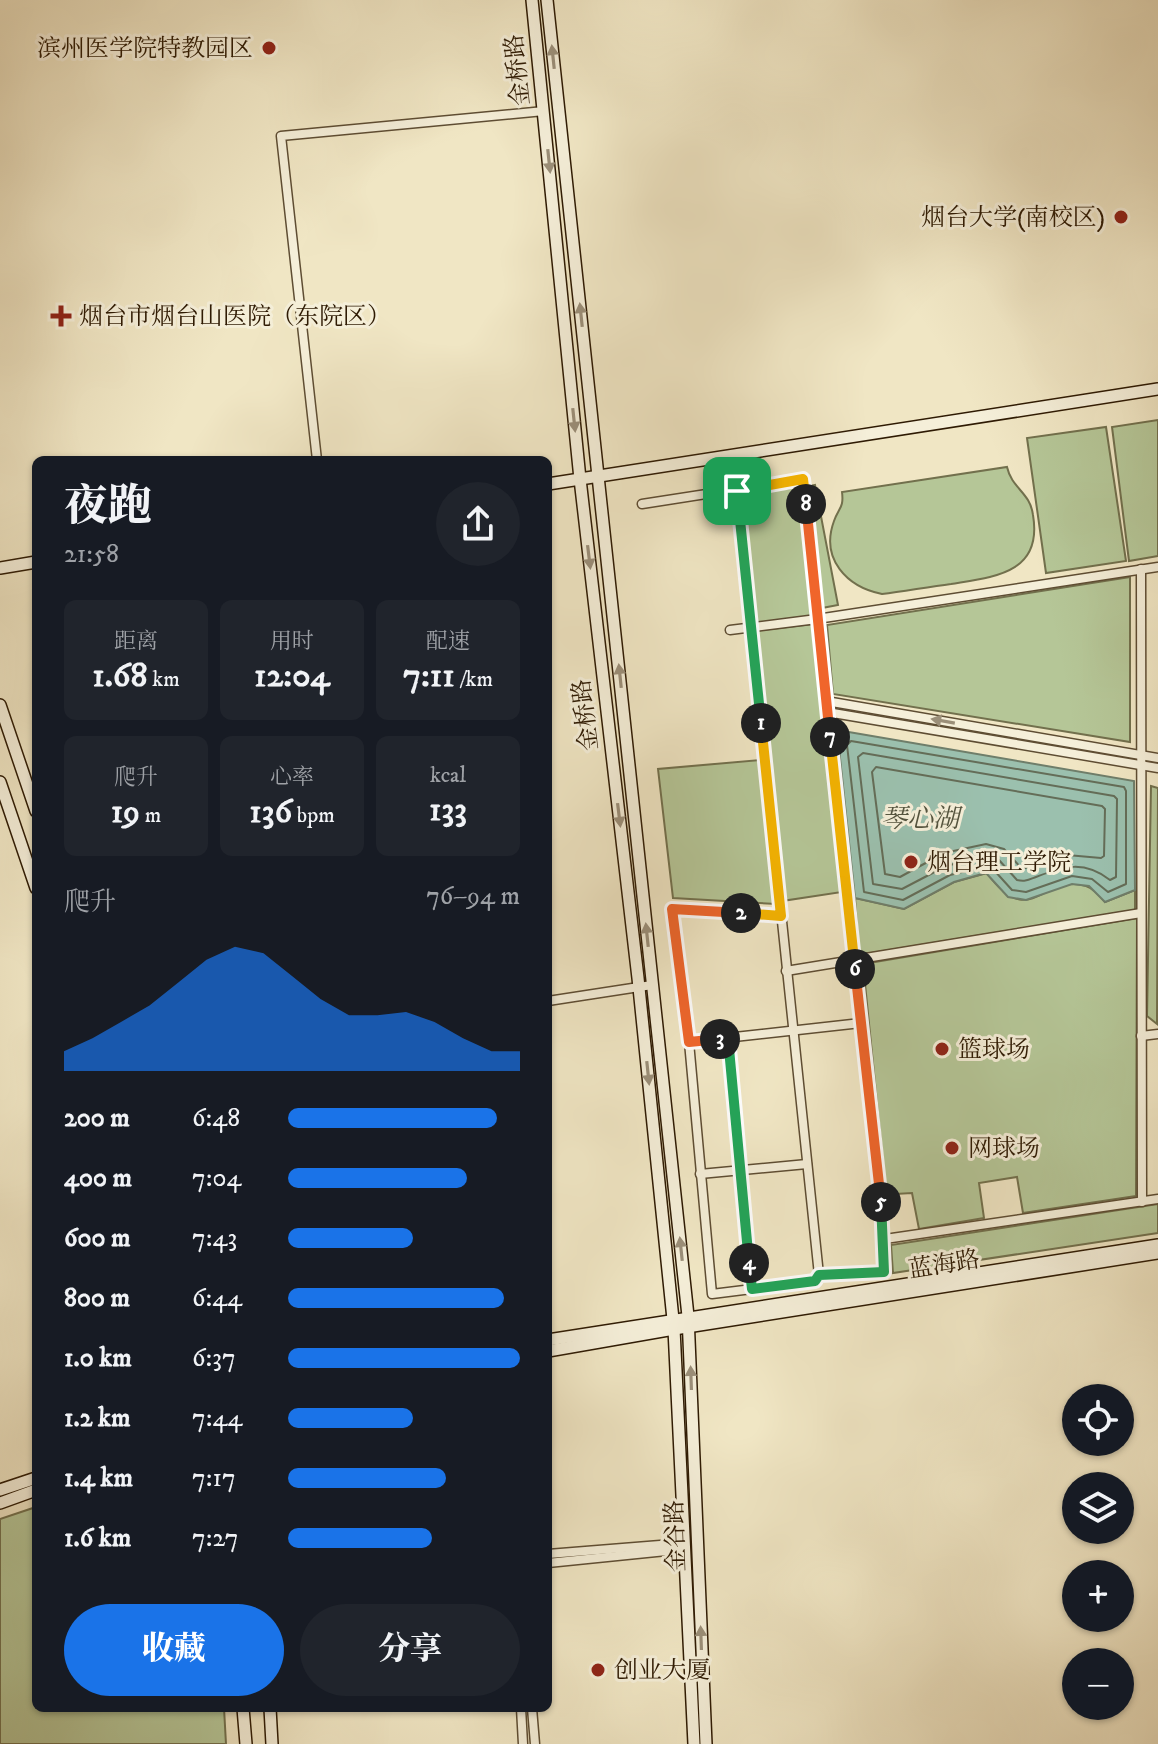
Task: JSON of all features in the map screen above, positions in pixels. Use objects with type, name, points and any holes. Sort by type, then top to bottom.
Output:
[{"type":"street","name":"金桥路","points":[[532,0],[580,479],[639,987],[674,1324]]},
{"type":"street","name":"金桥路","points":[[547,0],[688,1322]]},
{"type":"street","points":[[317,456],[281,136],[544,111]]},
{"type":"street","points":[[552,483],[1158,389]]},
{"type":"street","points":[[642,504],[803,479],[885,1239],[884,1272],[819,1275]]},
{"type":"street","points":[[737,491],[819,1275],[815,1281],[712,1294],[689,1042],[672,909],[781,916]]},
{"type":"street","points":[[0,568],[32,563]]},
{"type":"street","points":[[730,630],[1158,567]]},
{"type":"street","points":[[1141,569],[1142,1202]]},
{"type":"street","points":[[826,701],[1141,759],[1158,768]]},
{"type":"street","points":[[0,705],[32,799]]},
{"type":"street","points":[[827,712],[1141,759],[1158,758]]},
{"type":"street","points":[[0,782],[32,876]]},
{"type":"street","points":[[786,971],[1141,913]]},
{"type":"street","points":[[552,1000],[652,985]]},
{"type":"street","points":[[689,1042],[861,1023]]},
{"type":"street","points":[[1141,1036],[1158,1034]]},
{"type":"street","points":[[728,1038],[752,1289]]},
{"type":"street","points":[[700,1174],[807,1164]]},
{"type":"street","points":[[885,1239],[1158,1199]]},
{"type":"street","name":"蓝海路","points":[[688,1322],[1158,1245]]},
{"type":"street","name":"蓝海路","points":[[552,1339],[1158,1253]]},
{"type":"street","name":"金谷路","points":[[688,1322],[706,1744]]},
{"type":"street","name":"蓝海路","points":[[552,1350],[674,1324]]},
{"type":"street","name":"金谷路","points":[[674,1324],[694,1744]]},
{"type":"street","points":[[0,1490],[32,1479]]},
{"type":"street","points":[[0,1503],[32,1491]]},
{"type":"street","points":[[552,1554],[685,1546]]},
{"type":"street","points":[[552,1563],[685,1546]]},
{"type":"street","points":[[243,1712],[246,1744]]},
{"type":"street","points":[[270,1712],[272,1744]]},
{"type":"street","points":[[521,1712],[523,1744]]},
{"type":"street","points":[[532,1712],[535,1744]]},
{"type":"shaded area","points":[[1158,420],[1158,556],[1129,561],[1112,427]]},
{"type":"shaded area","points":[[1106,427],[1126,561],[1046,573],[1027,438]]},
{"type":"shaded area","points":[[1007,467],[1031,507],[1034,535],[1023,561],[1012,569],[983,579],[882,594],[848,578],[834,559],[831,535],[842,505],[842,492]]},
{"type":"shaded area","points":[[815,485],[838,605],[822,608],[809,486]]},
{"type":"shaded area","points":[[798,487],[813,617],[753,624],[741,495]]},
{"type":"shaded area","points":[[1130,577],[1130,742],[833,694],[827,625]]},
{"type":"shaded area","points":[[813,624],[842,892],[782,901],[754,631]]},
{"type":"shaded area","points":[[760,760],[776,904],[673,898],[658,769]]},
{"type":"shaded area","points":[[1151,786],[1158,788],[1157,1024],[1147,1016]]},
{"type":"shaded area","points":[[987,873],[1002,890],[1026,900],[1071,884],[1089,887],[1105,902],[1135,890],[1135,910],[859,955],[855,898],[904,909],[954,882]]},
{"type":"shaded area","points":[[1137,918],[1136,1196],[1023,1213],[1017,1177],[979,1183],[984,1218],[919,1229],[912,1193],[895,1194],[885,1182],[863,964]]},
{"type":"shaded area","points":[[1158,1204],[1158,1233],[893,1273],[891,1245]]},
{"type":"shaded area","points":[[32,1508],[32,1712],[224,1712],[226,1744],[0,1744],[0,1519]]},
{"type":"water","name":"琴心湖","points":[[837,730],[1134,781],[1135,890],[1105,902],[1089,886],[1072,884],[1026,900],[1008,897],[986,873],[954,882],[904,909],[855,898]]},
{"type":"place","name":"滨州医学院特教园区","points":[[269,48]]},
{"type":"place","name":"烟台大学(南校区)","points":[[1121,217]]},
{"type":"place","name":"烟台市烟台山医院（东院区）","points":[[61,316]]},
{"type":"place","name":"烟台理工学院","points":[[911,862]]},
{"type":"place","name":"篮球场","points":[[942,1049]]},
{"type":"place","name":"网球场","points":[[952,1148]]},
{"type":"place","name":"创业大厦","points":[[598,1670]]},
{"type":"route","points":[[803,479],[885,1239],[884,1272],[819,1275],[815,1281],[752,1289],[728,1038],[689,1042],[672,909],[781,916],[737,491],[803,479]]}]
